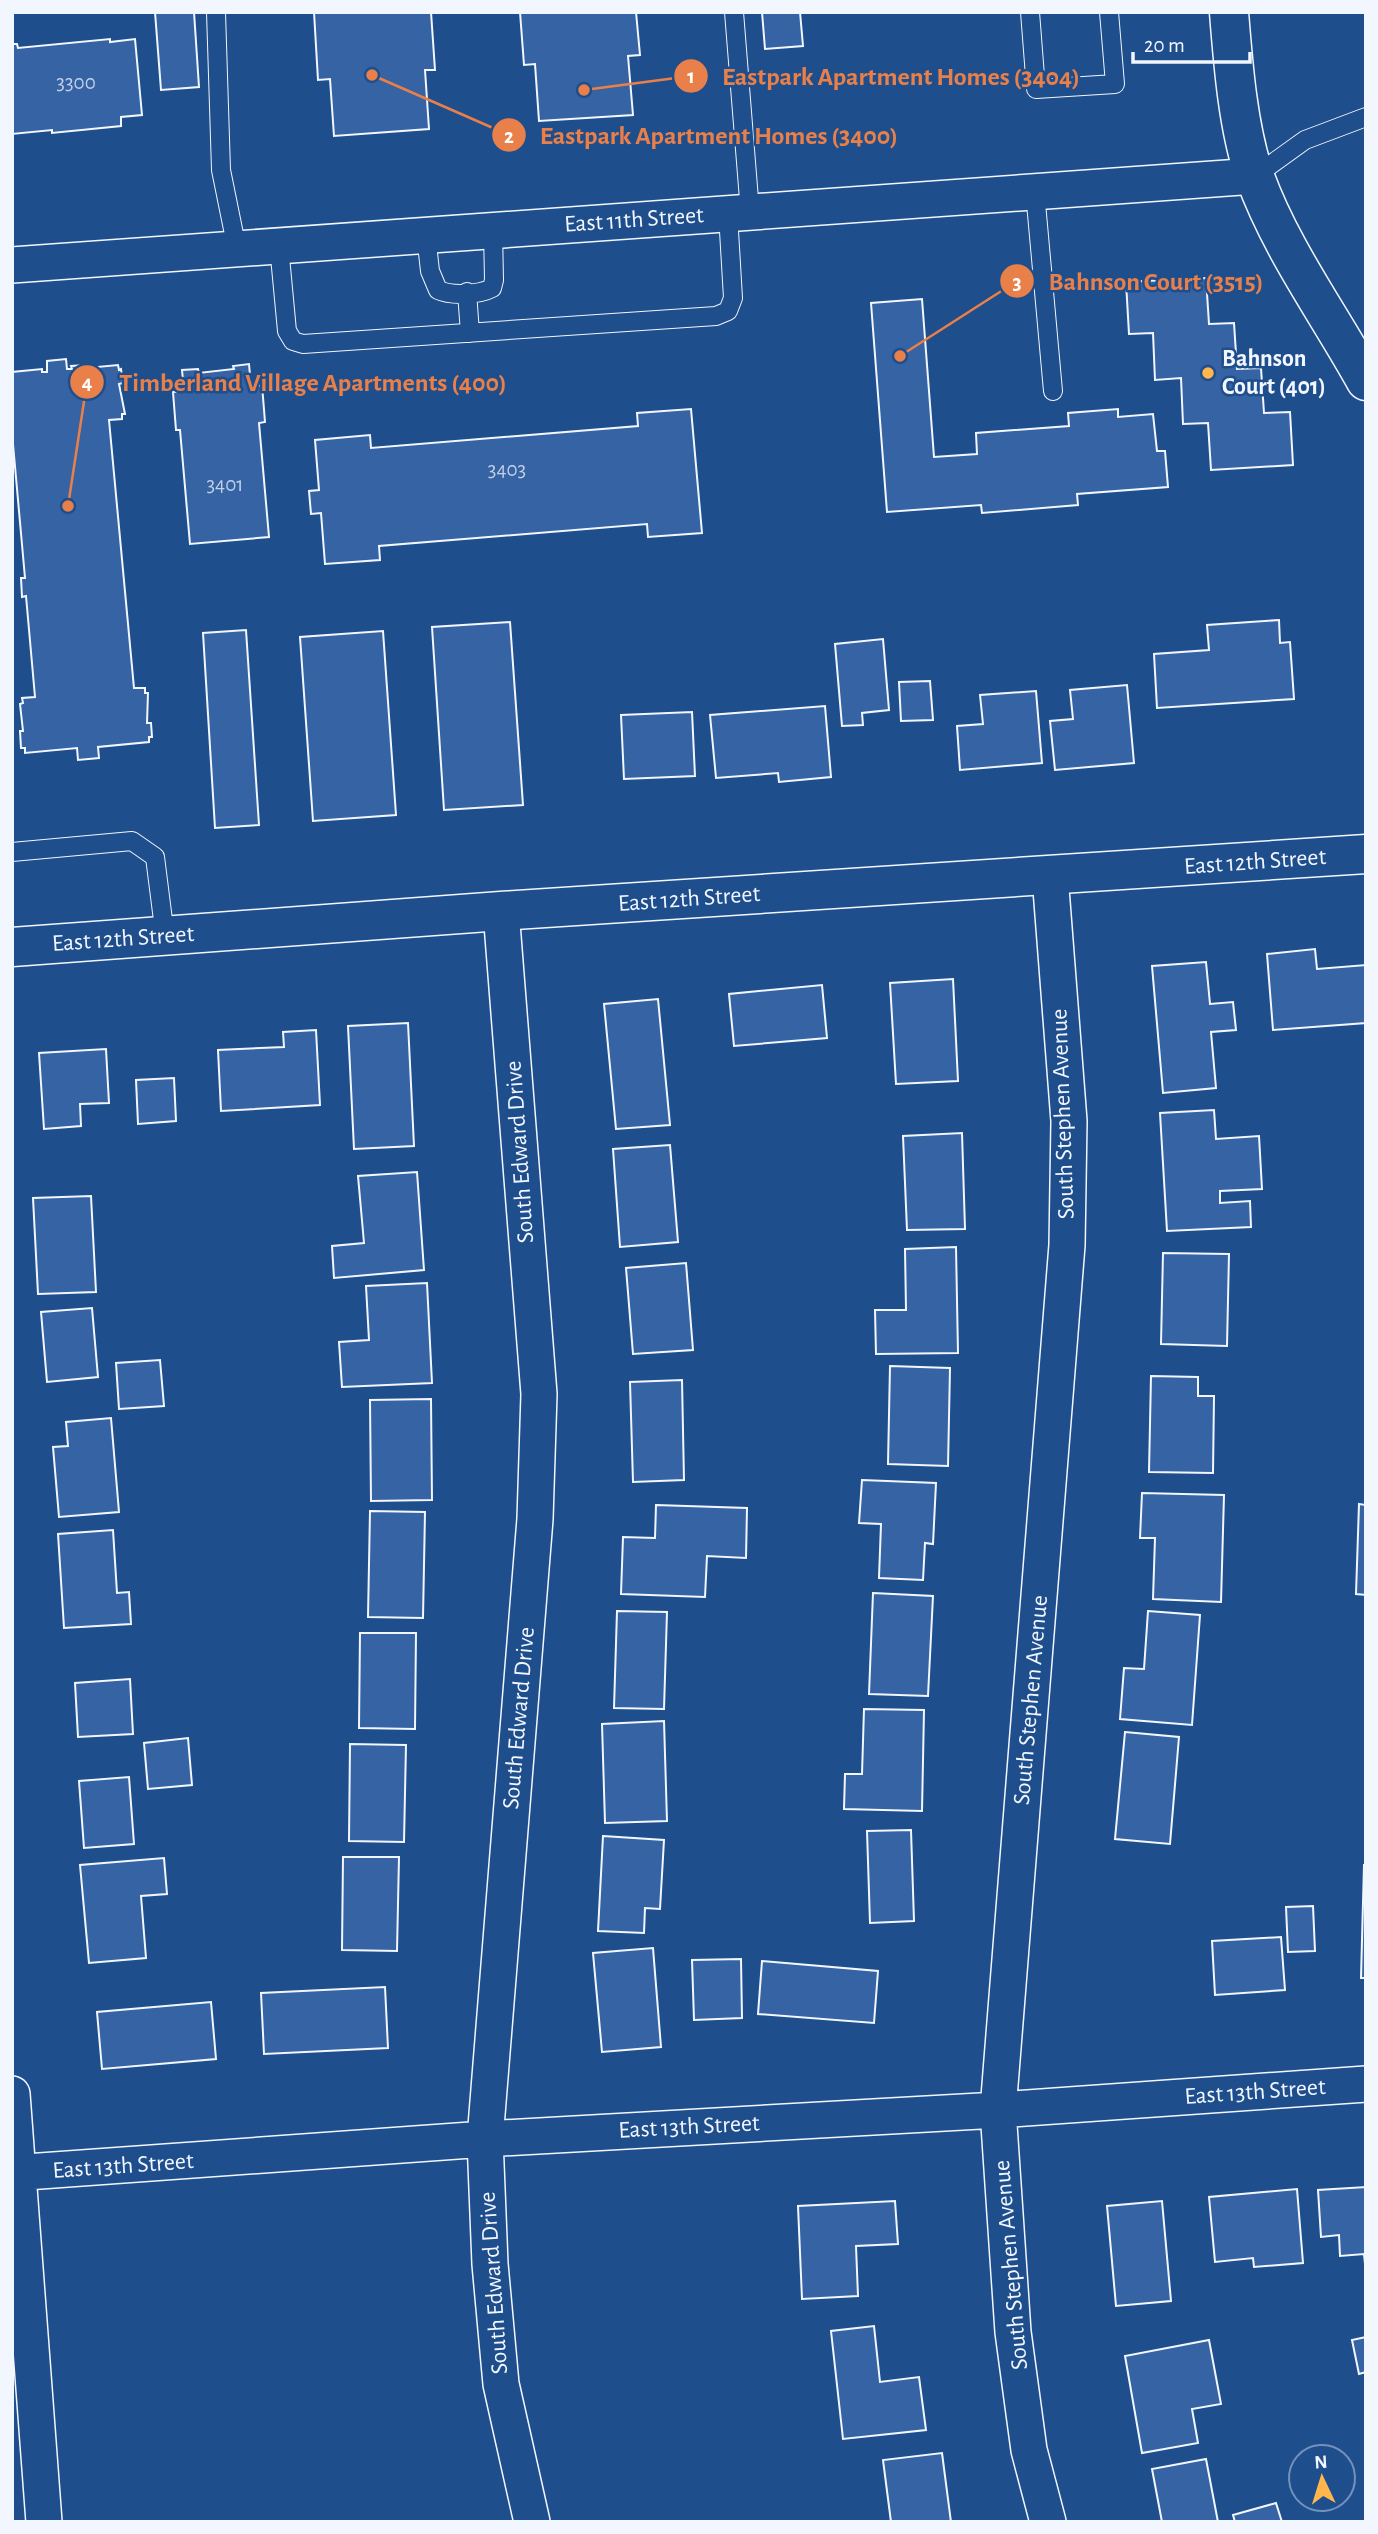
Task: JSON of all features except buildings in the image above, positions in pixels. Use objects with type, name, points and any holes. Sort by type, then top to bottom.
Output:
[{"type":"street","points":[[1229,12],[1236,83],[1255,176],[1296,260],[1366,381]]},
{"type":"street","name":"East 11th Street","points":[[12,265],[1255,176]]},
{"type":"street","name":"East 12th Street","points":[[12,947],[501,911],[1366,854]]},
{"type":"street","name":"South Stephen Avenue","points":[[1048,2522],[1029,2450],[1013,2332],[998,2110],[1067,1245],[1069,1121],[1050,876]]},
{"type":"street","name":"South Edward Drive","points":[[501,911],[539,1394],[536,1519],[485,2139],[490,2264],[502,2384],[531,2522]]},
{"type":"street","name":"East 13th Street","points":[[15,2173],[485,2139],[998,2110],[1366,2084]]},
{"type":"street","points":[[12,2094],[15,2173],[44,2522]]},
{"type":"lane","points":[[216,12],[221,170],[237,248]]},
{"type":"lane","points":[[279,246],[287,331],[293,341],[303,344],[716,316],[728,311],[733,298],[739,213],[734,12]]},
{"type":"lane","points":[[1030,12],[1036,89],[1115,84],[1109,12]]},
{"type":"lane","points":[[1255,176],[1305,141],[1366,117]]},
{"type":"lane","points":[[1035,192],[1053,391]]},
{"type":"lane","points":[[426,235],[430,271],[438,290],[445,294],[485,292],[492,288],[492,231]]},
{"type":"lane","points":[[467,292],[470,333]]},
{"type":"lane","points":[[12,852],[132,841],[155,858],[165,936]]},
{"type":"place","name":"Eastpark Apartment Homes (3400)","points":[[372,75]]},
{"type":"place","name":"Eastpark Apartment Homes (3404)","points":[[584,90]]},
{"type":"place","name":"Bahnson Court (3515)","points":[[900,356]]},
{"type":"place","name":"Bahnson Court (401)","points":[[1208,373]]},
{"type":"place","name":"Timberland Village Apartments (400)","points":[[68,506]]}]
